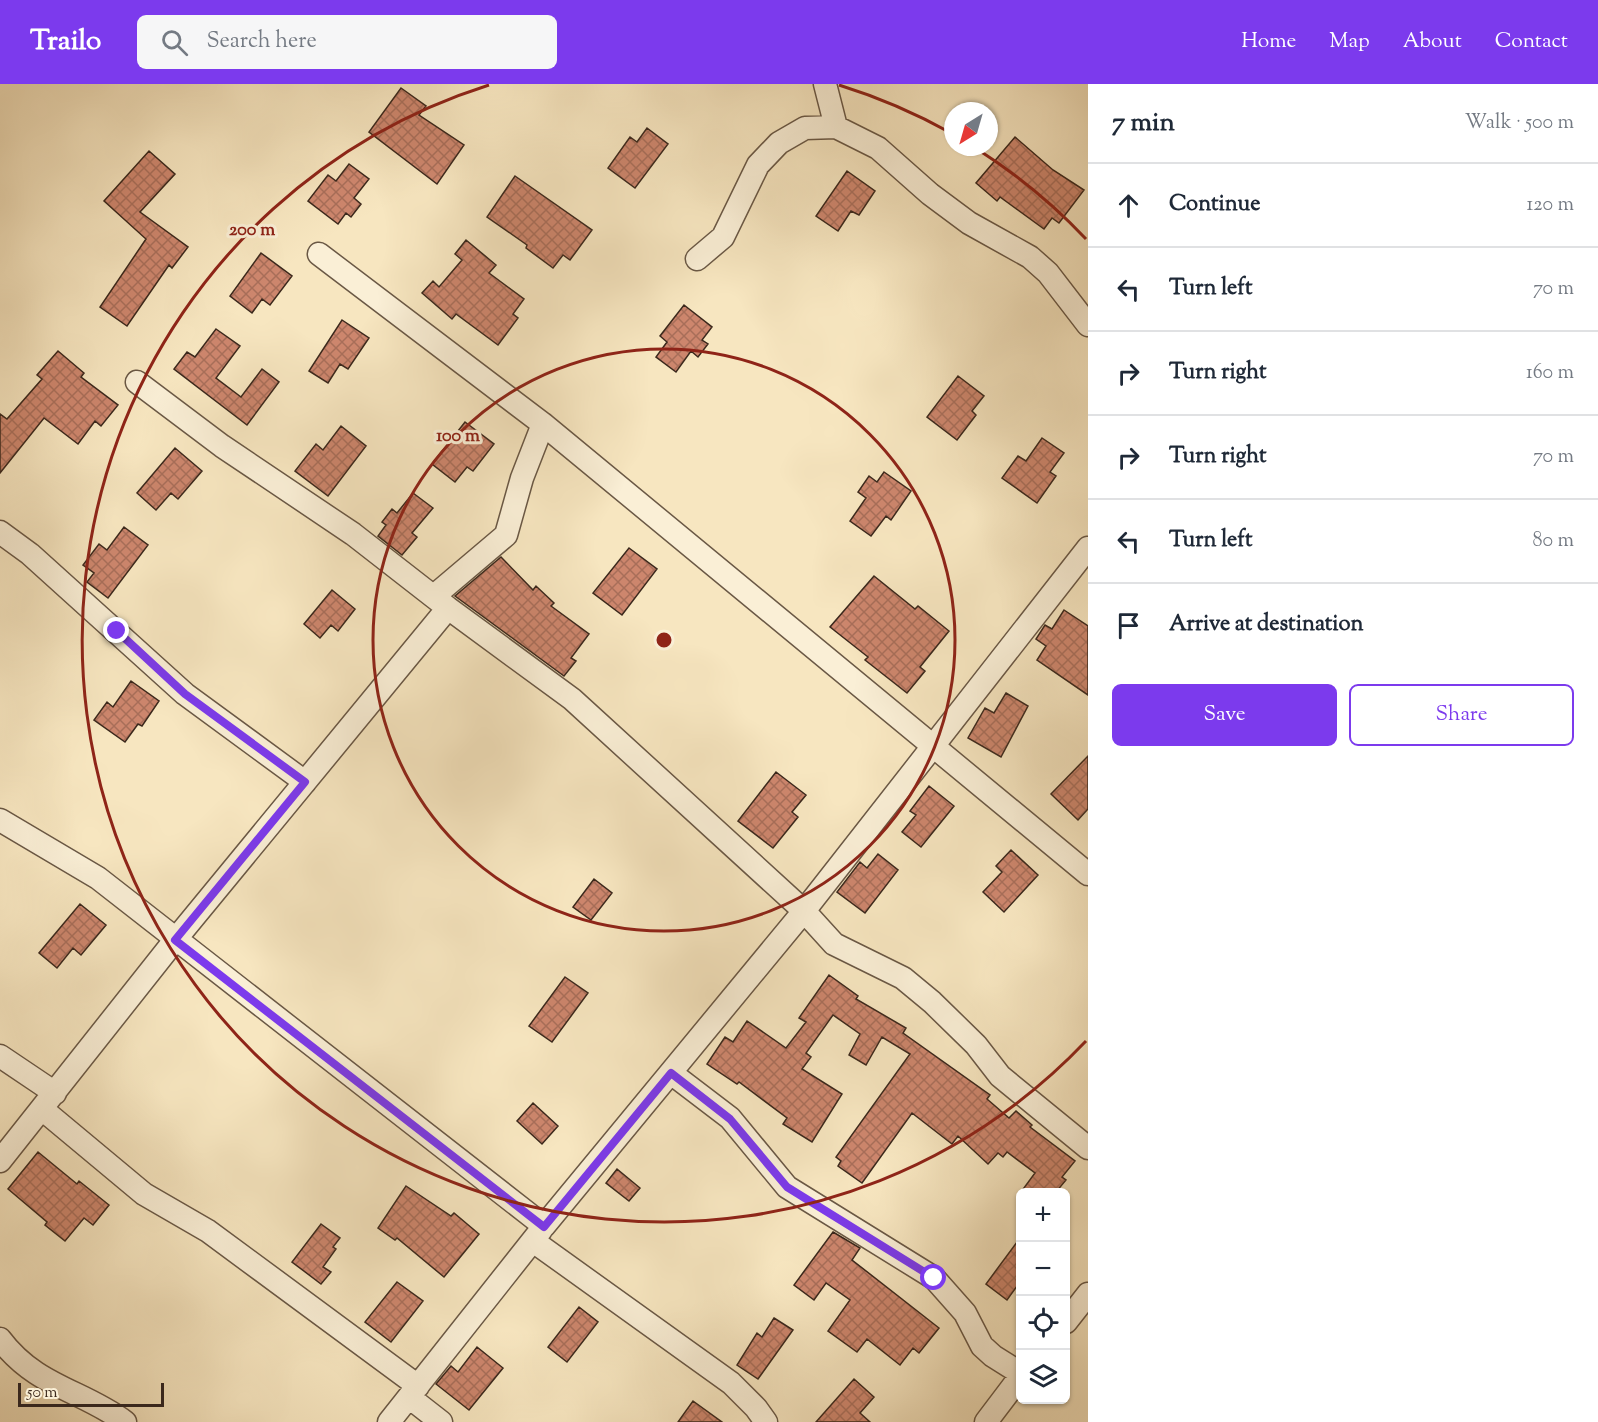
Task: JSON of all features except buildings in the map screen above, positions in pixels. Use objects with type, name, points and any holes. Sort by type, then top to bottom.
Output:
[{"type":"street","points":[[825,84],[837,127]]},
{"type":"street","points":[[697,259],[723,237],[758,165],[779,143],[805,128],[837,127],[878,148],[930,194],[969,223],[1030,256],[1048,273],[1088,325]]},
{"type":"street","points":[[319,254],[543,424],[1088,874]]},
{"type":"street","points":[[137,382],[222,446],[353,534],[572,699],[804,911],[834,944],[903,978],[932,1002],[976,1045],[1000,1076],[1088,1148]]},
{"type":"street","points":[[0,1161],[175,940],[305,782],[441,602],[506,535],[522,478],[543,424]]},
{"type":"street","points":[[0,532],[30,554],[185,694],[305,782]]},
{"type":"street","points":[[389,1422],[538,1234],[804,911],[1088,548]]},
{"type":"street","points":[[0,820],[98,878],[538,1234],[730,1383],[766,1422]]},
{"type":"street","points":[[0,1056],[144,1194],[208,1231],[414,1391],[441,1422]]},
{"type":"street","points":[[671,1073],[730,1119],[787,1187],[934,1278],[964,1314],[982,1346],[993,1356],[1016,1370]]},
{"type":"street","points":[[1070,1316],[1088,1294]]},
{"type":"street","points":[[0,1339],[31,1371],[64,1391],[110,1411],[125,1422]]},
{"type":"street","points":[[986,1422],[1016,1382]]},
{"type":"route","points":[[117,631],[185,694],[305,782],[175,940],[544,1227],[671,1073],[747,1135],[768,1166],[787,1187],[934,1278]]}]
